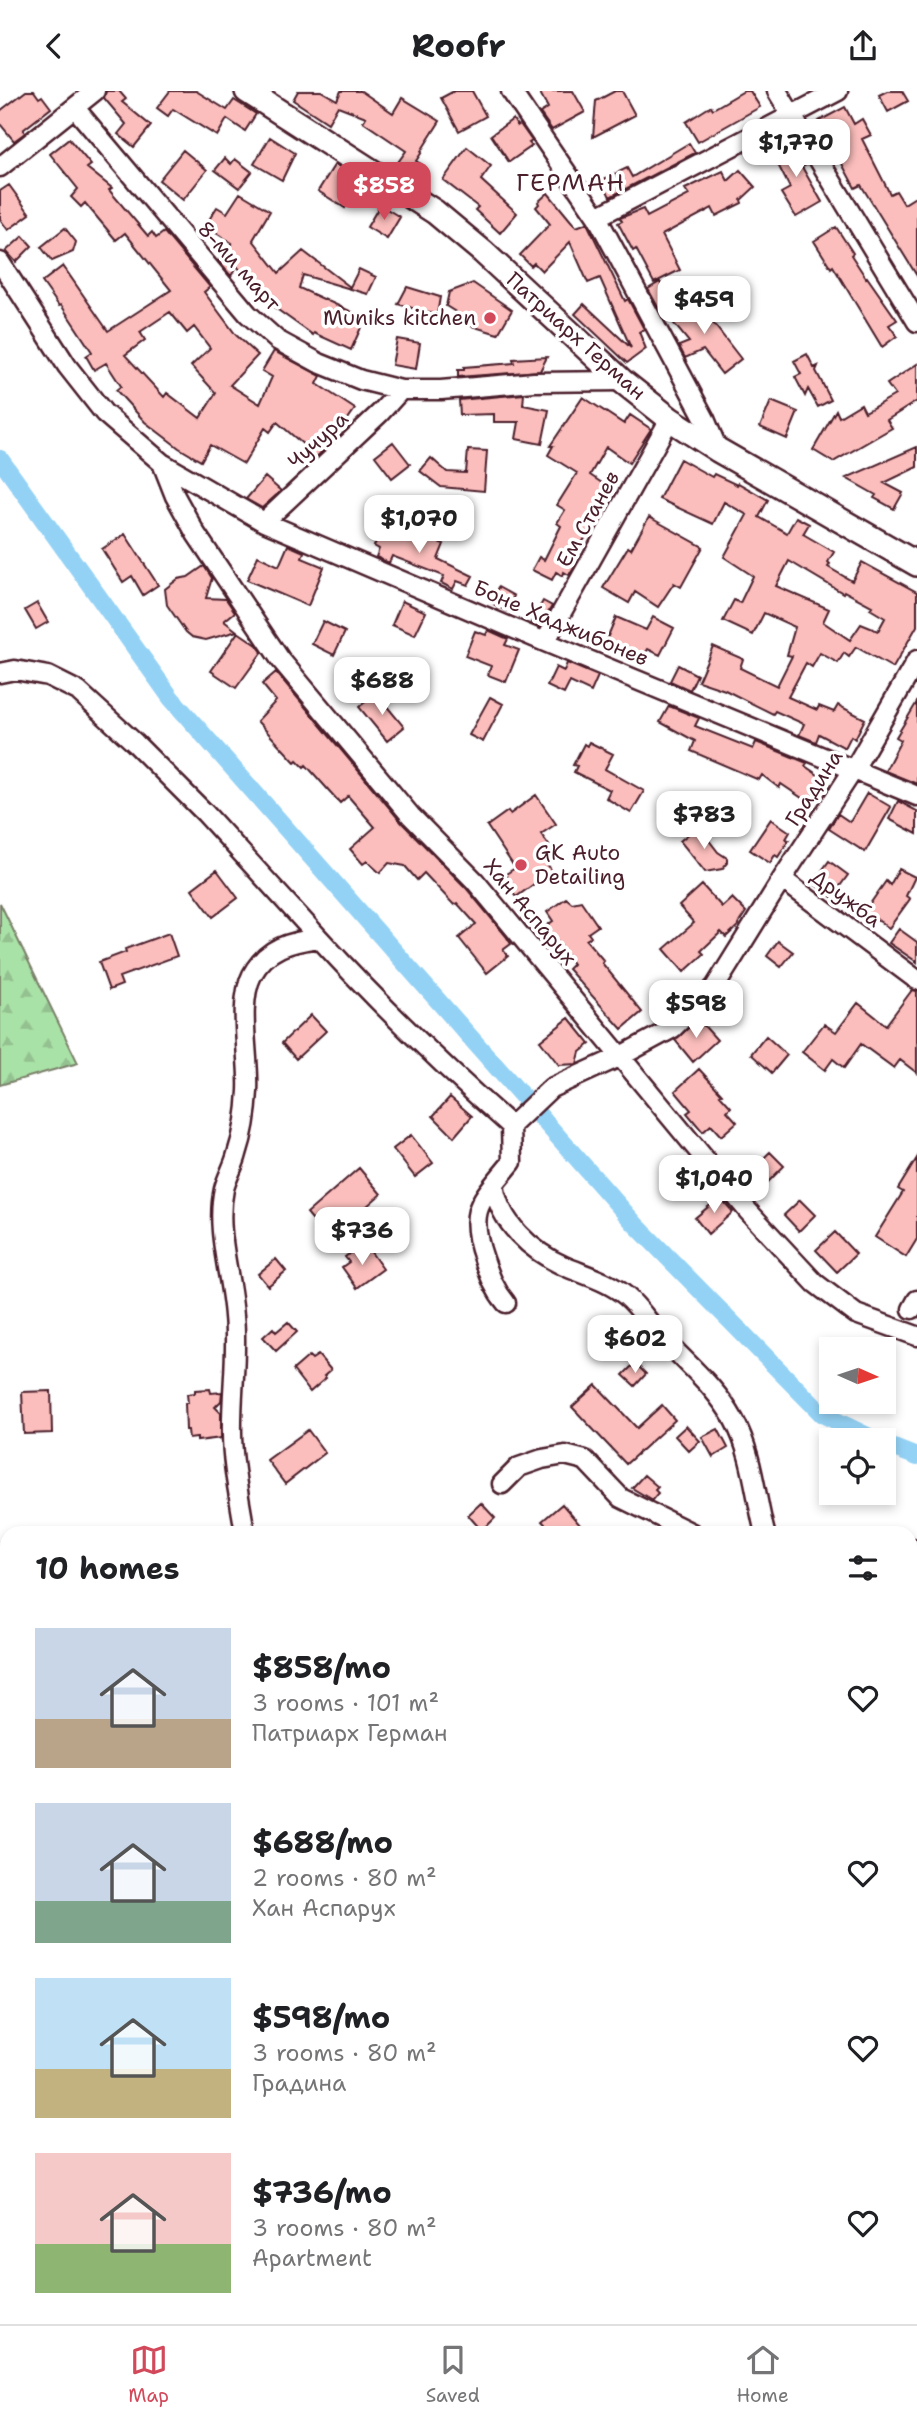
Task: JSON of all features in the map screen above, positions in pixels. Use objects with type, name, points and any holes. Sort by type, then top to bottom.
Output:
[{"type":"street","points":[[0,167],[95,91]]},
{"type":"street","name":"Патриарх Герман","points":[[247,91],[435,212],[483,252],[622,381],[670,419],[718,450],[917,564]]},
{"type":"street","points":[[511,91],[597,217],[705,419],[718,450]]},
{"type":"street","points":[[777,91],[917,322]]},
{"type":"street","points":[[597,217],[838,91]]},
{"type":"street","name":"8-ми март","points":[[75,108],[248,314],[277,340],[319,363],[361,380],[401,390],[441,390],[534,382],[622,381]]},
{"type":"street","name":"Боне Хаджибонев","points":[[0,262],[67,366],[104,413],[162,463],[264,522],[917,796]]},
{"type":"street","name":"Чучура","points":[[264,522],[401,390]]},
{"type":"street","name":"Ем Станев","points":[[545,642],[670,419]]},
{"type":"street","name":"Хан Аспарух","points":[[162,463],[175,496],[196,534],[280,659],[411,816],[475,881],[748,1211],[815,1283],[856,1314],[917,1336]]},
{"type":"street","name":"Градина","points":[[511,1126],[551,1088],[619,1057],[673,1028],[715,987],[854,769],[917,660]]},
{"type":"street","points":[[0,673],[15,670],[48,675],[78,691],[205,813],[370,995],[511,1126],[512,1163],[480,1203],[475,1218],[476,1235],[495,1290],[506,1303]]},
{"type":"street","name":"Дружба","points":[[782,879],[917,980]]},
{"type":"street","points":[[244,1526],[234,1468],[232,1434],[235,1318],[223,1240],[222,1212],[224,1189],[237,1155],[247,1113],[249,1075],[245,1004],[251,976],[266,957],[288,943],[318,938]]},
{"type":"street","points":[[494,1185],[507,1223],[561,1265],[624,1294],[707,1383],[734,1420],[751,1462],[764,1526]]},
{"type":"street","points":[[502,1484],[519,1467],[542,1459],[565,1455],[585,1459],[621,1498],[678,1526]]},
{"type":"green space","points":[[0,903],[78,1063],[0,1085]]},
{"type":"building","points":[[26,91],[34,91],[39,98],[42,96],[51,108],[23,130],[25,133],[14,141],[0,124],[0,111]]},
{"type":"building","points":[[106,91],[119,91],[126,99],[122,102],[151,126],[134,147],[118,134],[126,124],[104,98]]},
{"type":"building","points":[[170,91],[196,91],[227,110],[234,100],[256,114],[245,131],[227,119],[217,136],[173,109],[168,116],[157,108]]},
{"type":"building","points":[[298,91],[321,91],[337,100],[341,91],[361,91],[393,113],[402,98],[440,121],[416,161],[421,164],[413,177],[396,165],[406,151],[363,122],[366,117],[338,106],[328,123],[293,100]]},
{"type":"building","points":[[454,91],[472,91],[486,116],[459,131],[441,98]]},
{"type":"building","points":[[539,91],[573,91],[585,112],[552,130],[540,113],[548,108]]},
{"type":"building","points":[[615,91],[622,91],[635,115],[593,137],[596,101]]},
{"type":"building","points":[[744,91],[750,91],[760,107],[698,142],[686,122],[711,106],[713,109]]},
{"type":"building","points":[[887,91],[902,91],[908,101],[888,112],[879,95]]},
{"type":"building","points":[[845,107],[854,124],[862,119],[871,135],[862,139],[890,194],[896,191],[904,204],[917,196],[917,276],[861,185],[855,188],[819,121]]},
{"type":"building","points":[[513,119],[532,141],[529,143],[532,146],[509,162],[491,135]]},
{"type":"building","points":[[270,137],[295,153],[282,180],[254,164]]},
{"type":"building","points":[[69,139],[91,165],[87,168],[112,188],[109,190],[148,236],[152,232],[156,238],[164,232],[210,287],[204,292],[236,335],[258,355],[230,385],[260,404],[272,377],[262,371],[274,351],[321,376],[317,384],[355,409],[331,443],[305,468],[297,454],[305,446],[277,422],[270,432],[265,428],[244,464],[210,445],[201,461],[145,422],[116,390],[121,386],[106,363],[94,370],[86,356],[92,352],[42,282],[63,266],[108,331],[171,290],[125,233],[116,240],[85,203],[81,207],[71,197],[78,189],[50,154]],"holes":[[[170,312],[187,333],[194,327],[210,348],[191,366],[216,393],[200,418],[167,393],[164,397],[125,355],[145,340],[140,332]]]},
{"type":"building","points":[[793,139],[808,164],[802,167],[822,202],[796,217],[781,193],[790,188],[773,155],[781,151],[779,146]]},
{"type":"building","points":[[689,143],[695,153],[610,197],[602,180],[627,168],[632,177]]},
{"type":"building","points":[[467,147],[491,166],[481,180],[517,213],[500,233],[475,210],[478,207],[443,180]]},
{"type":"building","points":[[183,150],[207,170],[183,200],[159,180]]},
{"type":"building","points":[[225,158],[231,164],[235,159],[252,172],[239,188],[215,170]]},
{"type":"building","points":[[335,164],[361,181],[345,208],[318,191]]},
{"type":"building","points":[[740,170],[755,187],[741,200],[742,203],[716,216],[712,208],[662,235],[680,270],[654,283],[618,223],[622,221],[620,218],[643,209],[647,217],[689,195],[685,189],[723,171],[728,181]]},
{"type":"building","points":[[9,185],[30,214],[8,230],[0,219],[0,191]]},
{"type":"building","points":[[240,193],[270,211],[253,240],[279,273],[303,251],[350,287],[359,269],[376,277],[368,294],[303,275],[299,288],[363,317],[351,350],[314,333],[313,335],[264,300],[237,266],[231,276],[218,261],[232,243],[205,226],[217,207],[227,213]]},
{"type":"building","points":[[548,193],[576,227],[587,223],[625,301],[628,299],[644,329],[639,332],[646,349],[627,363],[575,314],[584,304],[631,348],[600,278],[588,283],[570,242],[542,271],[534,263],[531,266],[520,255],[550,224],[536,207]]},
{"type":"building","points":[[380,205],[400,217],[387,239],[367,227]]},
{"type":"building","points":[[836,227],[866,278],[897,320],[889,325],[897,336],[882,347],[833,266],[831,268],[814,241]]},
{"type":"building","points":[[65,228],[76,242],[73,252],[52,261],[41,247]]},
{"type":"building","points":[[23,236],[32,246],[16,262],[6,251]]},
{"type":"building","points":[[660,282],[676,312],[664,318],[648,289]]},
{"type":"building","points":[[473,283],[512,310],[498,334],[468,325],[470,321],[446,306],[449,292]]},
{"type":"building","points":[[407,287],[440,297],[437,315],[398,304]]},
{"type":"building","points":[[696,297],[741,359],[722,374],[703,350],[685,358],[679,346],[689,342],[670,319]]},
{"type":"building","points":[[397,339],[420,343],[416,369],[392,365]]},
{"type":"building","points":[[807,354],[814,368],[818,366],[816,371],[831,400],[818,407],[808,389],[805,396],[795,377],[801,374],[794,361]]},
{"type":"building","points":[[547,357],[540,371],[458,377],[458,370],[464,370],[464,367]]},
{"type":"building","points":[[917,364],[917,401],[887,420],[892,428],[833,462],[813,450],[836,410],[839,417],[861,404],[865,412],[895,395],[887,384]]},
{"type":"building","points":[[524,394],[523,405],[549,410],[542,444],[516,439],[519,422],[494,422],[494,414],[460,415],[459,400]]},
{"type":"building","points":[[583,397],[624,424],[630,415],[651,429],[629,463],[606,447],[590,475],[611,489],[572,559],[577,562],[569,575],[564,572],[563,576],[556,572],[552,580],[532,570],[539,557],[544,560],[561,526],[557,523],[565,510],[557,505],[577,473],[548,455],[553,446],[550,446]]},
{"type":"building","points":[[771,401],[798,412],[787,439],[760,427]]},
{"type":"building","points":[[393,442],[410,464],[392,478],[375,456]]},
{"type":"building","points":[[917,447],[917,467],[884,483],[903,493],[894,509],[846,478]]},
{"type":"building","points":[[468,450],[487,451],[484,491],[441,487],[420,471],[431,458],[447,472],[466,473]]},
{"type":"building","points":[[680,459],[712,477],[714,474],[737,485],[738,483],[768,500],[759,517],[787,533],[796,517],[809,524],[803,534],[834,552],[828,567],[852,581],[862,562],[917,592],[917,626],[893,668],[856,647],[849,657],[844,653],[838,663],[820,653],[812,667],[806,663],[788,697],[817,710],[819,706],[834,712],[838,705],[865,719],[855,739],[851,736],[845,748],[819,734],[816,742],[799,735],[804,724],[775,711],[773,714],[725,690],[698,681],[713,646],[743,659],[740,668],[777,686],[792,656],[787,655],[795,627],[764,613],[753,635],[723,621],[734,600],[740,603],[753,576],[724,557],[747,515],[724,502],[713,524],[659,499]],"holes":[[[789,561],[843,593],[844,591],[872,606],[870,609],[885,618],[878,631],[861,624],[850,640],[823,622],[829,609],[776,586]]]},
{"type":"building","points":[[265,477],[281,491],[262,508],[246,499]]},
{"type":"building","points":[[380,503],[398,513],[391,526],[372,515]]},
{"type":"building","points":[[649,517],[703,547],[681,587],[674,583],[658,607],[635,592],[629,603],[603,588],[628,547],[631,549]]},
{"type":"building","points":[[383,526],[420,542],[422,536],[444,544],[438,559],[473,576],[468,585],[457,581],[453,589],[441,583],[444,576],[392,556],[389,563],[376,557],[379,549],[374,546]]},
{"type":"building","points":[[125,534],[158,585],[143,595],[132,576],[123,582],[102,549]]},
{"type":"building","points":[[288,545],[304,552],[302,558],[324,567],[308,606],[247,580],[258,556],[279,566]]},
{"type":"building","points":[[204,566],[212,578],[206,598],[226,599],[235,612],[224,621],[237,631],[206,640],[192,637],[186,632],[167,605],[165,589]]},
{"type":"building","points":[[498,587],[514,596],[506,611],[490,602]]},
{"type":"building","points":[[402,601],[426,612],[415,635],[392,625]]},
{"type":"building","points":[[543,601],[552,606],[540,627],[531,622]]},
{"type":"building","points":[[37,603],[48,622],[36,629],[25,610]]},
{"type":"building","points":[[616,617],[646,630],[653,617],[674,628],[660,655],[648,649],[643,658],[605,643]]},
{"type":"building","points":[[323,621],[345,632],[334,655],[312,644]]},
{"type":"building","points":[[488,630],[508,639],[505,645],[519,650],[506,682],[488,675],[491,666],[465,656],[475,631],[486,635]]},
{"type":"building","points":[[238,632],[257,645],[262,652],[236,688],[211,671]]},
{"type":"building","points":[[567,663],[598,676],[591,692],[570,682],[564,694],[547,686],[556,667],[564,671]]},
{"type":"building","points":[[678,665],[697,675],[690,690],[670,681]]},
{"type":"building","points":[[276,672],[402,823],[467,889],[506,936],[511,944],[503,950],[508,956],[487,973],[459,938],[476,924],[457,903],[454,905],[424,873],[417,880],[405,866],[389,863],[380,873],[367,861],[363,864],[350,849],[375,827],[348,796],[340,803],[306,765],[304,767],[297,760],[295,762],[257,721],[276,701],[262,684]]},
{"type":"building","points":[[376,693],[404,727],[387,741],[359,707]]},
{"type":"building","points":[[490,697],[503,704],[483,742],[469,735]]},
{"type":"building","points":[[917,702],[917,784],[885,771],[901,740],[896,737]]},
{"type":"building","points":[[669,706],[699,718],[695,726],[753,749],[756,742],[807,763],[805,766],[824,779],[808,802],[781,784],[779,788],[762,775],[759,780],[691,751],[695,741],[660,722]]},
{"type":"building","points":[[589,742],[613,754],[605,769],[644,791],[631,813],[606,798],[610,790],[574,772],[577,766],[573,765],[584,744],[587,746]]},
{"type":"building","points":[[867,793],[891,807],[865,852],[829,829],[838,814],[850,822]]},
{"type":"building","points":[[536,795],[556,824],[541,834],[555,854],[545,861],[552,871],[516,897],[506,883],[510,881],[506,874],[515,868],[487,826],[508,811],[510,814]]},
{"type":"building","points":[[898,801],[917,811],[917,834],[889,819]]},
{"type":"building","points":[[771,819],[790,832],[786,839],[789,840],[778,857],[775,855],[770,863],[750,850]]},
{"type":"building","points":[[698,826],[718,852],[727,858],[722,869],[705,872],[680,841]]},
{"type":"building","points":[[829,861],[848,875],[832,897],[813,883]]},
{"type":"building","points":[[899,869],[915,877],[906,896],[910,899],[889,928],[865,911],[886,881],[890,885]]},
{"type":"building","points":[[217,870],[238,898],[213,917],[192,889]]},
{"type":"building","points":[[702,885],[722,907],[732,898],[746,912],[739,925],[726,937],[721,932],[701,951],[704,954],[684,972],[664,949],[694,923],[679,906]]},
{"type":"building","points":[[566,898],[572,903],[581,901],[598,926],[588,933],[591,937],[586,940],[642,1012],[622,1029],[568,969],[573,964],[546,926],[553,921],[547,912]]},
{"type":"building","points":[[899,929],[917,942],[917,962],[889,943]]},
{"type":"building","points":[[169,933],[177,956],[119,977],[122,985],[109,990],[99,962]]},
{"type":"building","points":[[778,941],[793,952],[781,967],[767,956]]},
{"type":"building","points":[[912,990],[917,991],[917,1073],[900,1060],[894,1068],[861,1044],[844,1068],[833,1059],[825,1070],[802,1052],[824,1024],[836,1032],[858,1003],[886,1025]]},
{"type":"building","points":[[311,1015],[326,1031],[296,1059],[282,1043]]},
{"type":"building","points":[[569,1018],[590,1044],[580,1052],[577,1064],[559,1065],[540,1041]]},
{"type":"building","points":[[698,1019],[717,1040],[693,1062],[675,1040]]},
{"type":"building","points":[[766,1036],[787,1055],[772,1073],[751,1054]]},
{"type":"building","points":[[699,1069],[722,1094],[720,1095],[731,1107],[727,1111],[737,1122],[721,1136],[711,1125],[703,1132],[687,1113],[691,1110],[675,1091]]},
{"type":"building","points":[[450,1097],[472,1116],[454,1137],[433,1116]]},
{"type":"building","points":[[411,1135],[433,1163],[415,1177],[393,1149]]},
{"type":"building","points":[[770,1152],[784,1166],[760,1190],[745,1176]]},
{"type":"building","points":[[917,1158],[917,1239],[906,1257],[875,1237],[903,1192],[898,1189]]},
{"type":"building","points":[[359,1168],[381,1194],[329,1239],[307,1213]]},
{"type":"building","points":[[720,1197],[733,1212],[708,1234],[695,1218]]},
{"type":"building","points":[[800,1200],[815,1215],[799,1231],[784,1215]]},
{"type":"building","points":[[835,1232],[856,1254],[837,1272],[816,1250]]},
{"type":"building","points":[[368,1248],[383,1269],[357,1288],[342,1267],[349,1262],[345,1257],[356,1249],[359,1254]]},
{"type":"building","points":[[276,1259],[286,1271],[268,1286],[258,1274]]},
{"type":"building","points":[[288,1322],[297,1332],[276,1351],[263,1337],[273,1328],[276,1332]]},
{"type":"building","points":[[318,1355],[331,1370],[310,1392],[293,1370],[309,1356],[312,1359]]},
{"type":"building","points":[[635,1363],[646,1374],[635,1386],[623,1375]]},
{"type":"building","points":[[596,1385],[637,1428],[662,1405],[675,1420],[626,1464],[572,1407]]},
{"type":"building","points":[[210,1389],[211,1393],[222,1392],[221,1401],[215,1407],[221,1413],[221,1438],[197,1441],[197,1438],[189,1439],[186,1430],[187,1394],[195,1393],[195,1390]]},
{"type":"building","points":[[51,1391],[52,1433],[24,1434],[22,1392]]},
{"type":"building","points":[[686,1426],[700,1441],[689,1451],[675,1436]]},
{"type":"building","points":[[718,1429],[728,1448],[713,1457],[702,1437]]},
{"type":"building","points":[[308,1430],[325,1453],[285,1484],[267,1460]]},
{"type":"building","points":[[644,1475],[658,1487],[655,1490],[658,1493],[652,1500],[632,1488]]},
{"type":"building","points":[[481,1503],[495,1518],[487,1526],[478,1526],[468,1515]]},
{"type":"building","points":[[562,1504],[581,1526],[547,1526],[542,1521]]},
{"type":"waterway","points":[[0,459],[171,698],[635,1224],[822,1414],[851,1428]]},
{"type":"waterway","points":[[896,1449],[917,1457]]},
{"type":"place","name":"Muniks kitchen","points":[[490,318]]},
{"type":"place","name":"GK Auto Detailing","points":[[521,865]]},
{"type":"district","name":"ГЕРМАН","points":[[571,183]]}]
